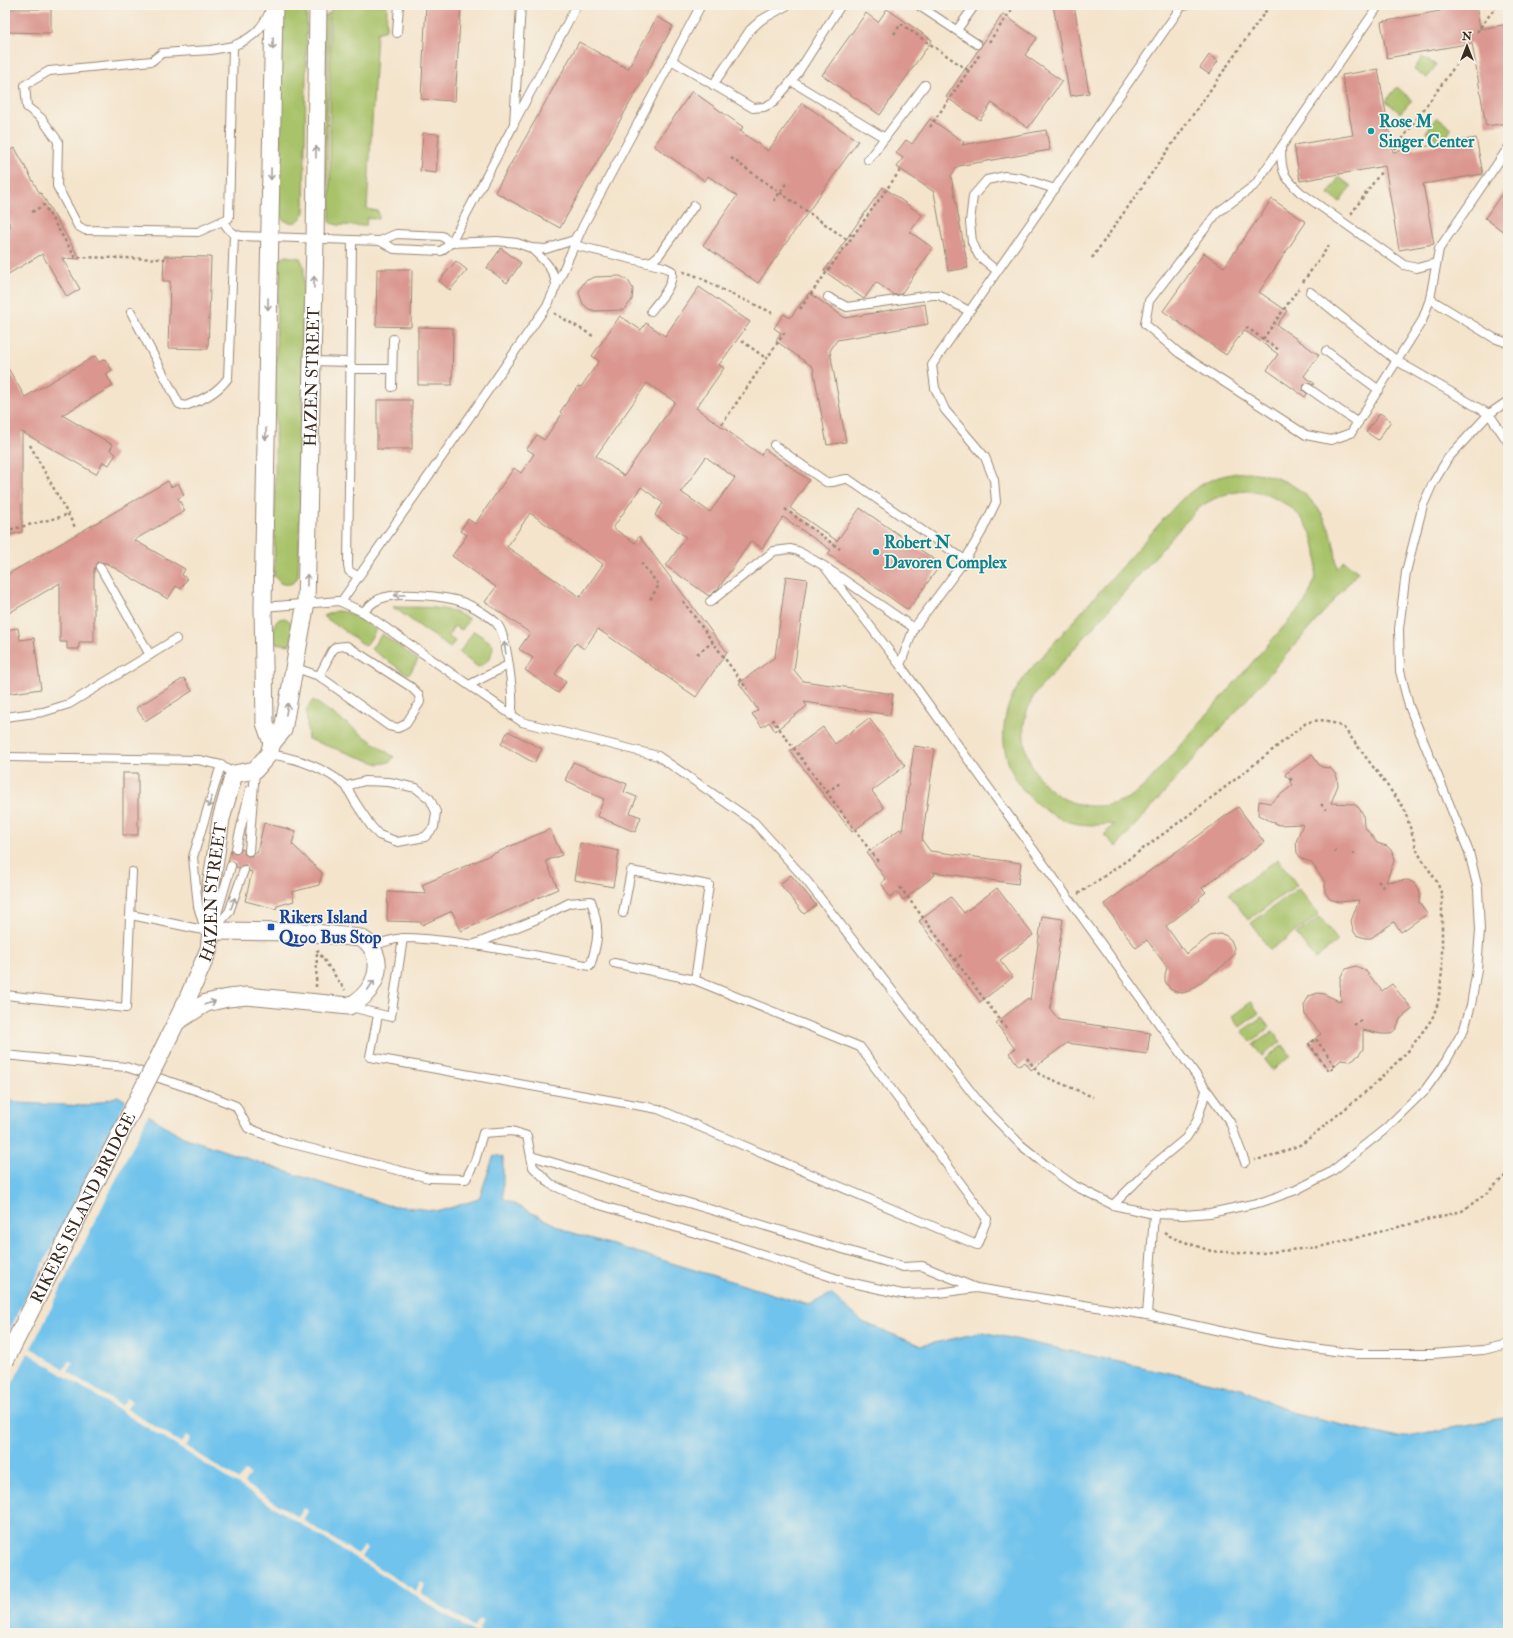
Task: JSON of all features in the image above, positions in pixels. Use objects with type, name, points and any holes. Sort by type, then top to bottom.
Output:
[{"type":"street","points":[[270,748],[265,723],[263,607],[273,5]]},
{"type":"street","name":"HAZEN STREET","points":[[255,770],[283,730],[296,668],[306,602],[315,238],[318,5]]},
{"type":"street","points":[[227,770],[255,770]]},
{"type":"street","name":"HAZEN STREET","points":[[160,1055],[187,1000],[209,949],[208,931],[211,886],[227,770]]},
{"type":"street","points":[[176,1022],[206,1003],[228,998],[247,996],[349,1006],[356,1003],[375,981],[378,968],[377,957],[372,947],[366,940],[360,938],[306,932],[208,931]]},
{"type":"street","name":"RIKERS ISLAND BRIDGE","points":[[5,1360],[160,1055]]},
{"type":"lane","points":[[233,46],[229,218],[198,232],[85,230],[78,226],[57,186],[58,141],[40,118],[27,107],[25,86],[49,71],[152,61],[162,53],[211,50],[233,46],[250,39],[265,22],[273,5]]},
{"type":"lane","points":[[397,33],[399,5]]},
{"type":"lane","points":[[514,124],[521,5]]},
{"type":"lane","points":[[380,241],[394,249],[441,251],[451,243],[577,5]]},
{"type":"lane","points":[[341,602],[545,308],[583,226],[701,5]]},
{"type":"lane","points":[[713,85],[750,30],[762,20],[788,5]]},
{"type":"lane","points":[[671,60],[753,108],[764,107],[774,102],[791,81],[841,5]]},
{"type":"lane","points":[[918,5],[977,44]]},
{"type":"lane","points":[[957,30],[975,5]]},
{"type":"lane","points":[[900,665],[914,628],[965,560],[981,533],[996,502],[994,480],[985,457],[945,410],[935,388],[932,365],[1181,7],[1187,5]]},
{"type":"lane","points":[[1379,5],[1255,185],[1217,213],[1173,268],[1149,301],[1145,324],[1179,353],[1306,435],[1331,440],[1351,433],[1422,321],[1430,300],[1439,249],[1508,148]]},
{"type":"lane","points":[[791,81],[885,138]]},
{"type":"lane","points":[[868,160],[925,86]]},
{"type":"lane","points":[[1281,148],[1281,163],[1286,178],[1300,192],[1404,265],[1417,268],[1436,263]]},
{"type":"lane","points":[[997,271],[979,256],[972,242],[970,222],[973,196],[987,180],[1005,176],[1021,178],[1054,188]]},
{"type":"lane","points":[[642,262],[652,261],[659,255],[694,206]]},
{"type":"lane","points":[[223,221],[228,230],[234,234],[270,237],[380,241],[396,234],[442,236],[451,243],[497,241],[517,243],[531,248],[546,249],[574,240],[583,226]]},
{"type":"lane","points":[[131,312],[179,404],[185,406],[203,399],[221,387],[228,378],[234,234]]},
{"type":"lane","points":[[352,240],[348,566],[349,571],[359,577]]},
{"type":"lane","points":[[574,245],[672,271],[673,279],[670,286],[651,311]]},
{"type":"lane","points":[[531,248],[544,260],[555,275],[556,284]]},
{"type":"lane","points":[[1310,292],[1397,361],[1489,414],[1508,442]]},
{"type":"lane","points":[[828,297],[847,307],[939,295],[969,311]]},
{"type":"lane","points":[[1430,300],[1494,338],[1508,343]]},
{"type":"lane","points":[[392,339],[392,387]]},
{"type":"lane","points":[[1326,351],[1378,390]]},
{"type":"lane","points":[[312,361],[392,369]]},
{"type":"lane","points":[[1308,388],[1358,423]]},
{"type":"lane","points":[[263,607],[306,602],[341,602],[363,612],[522,722],[658,756],[754,822],[806,880],[979,1102],[1021,1145],[1048,1167],[1076,1186],[1112,1205],[1154,1214],[1183,1215],[1210,1213],[1262,1202],[1296,1190],[1331,1172],[1384,1130],[1425,1090],[1446,1061],[1464,1029],[1471,1006],[1477,969],[1480,930],[1478,889],[1469,852],[1409,706],[1400,671],[1399,629],[1406,572],[1423,505],[1432,485],[1448,458],[1489,414],[1508,401]]},
{"type":"lane","points":[[774,444],[826,482],[831,483],[842,478],[848,479],[965,560]]},
{"type":"lane","points":[[710,602],[774,551],[791,549],[798,551],[824,566],[914,628]]},
{"type":"lane","points":[[824,566],[900,665],[1206,1091],[1230,1122],[1245,1162]]},
{"type":"lane","points":[[100,567],[150,655]]},
{"type":"lane","points":[[363,612],[373,602],[386,597],[401,595],[442,597],[462,602],[482,612],[497,624],[503,635],[512,692],[513,707],[511,715]]},
{"type":"lane","points":[[5,717],[43,712],[68,704],[176,639]]},
{"type":"lane","points":[[296,668],[319,676],[389,726],[398,728],[406,724],[420,702],[419,695],[411,687],[347,646],[336,647],[332,651],[319,676]]},
{"type":"lane","points":[[469,685],[508,665]]},
{"type":"lane","points":[[270,748],[333,775],[346,786],[358,808],[379,835],[398,842],[425,837],[434,827],[436,812],[430,798],[416,788],[389,782],[365,781],[346,786]]},
{"type":"lane","points":[[5,757],[199,760],[227,770]]},
{"type":"lane","points":[[236,848],[255,770]]},
{"type":"lane","points":[[250,851],[255,770]]},
{"type":"lane","points":[[208,931],[223,898],[231,866]]},
{"type":"lane","points":[[208,931],[230,912],[244,870]]},
{"type":"lane","points":[[623,913],[631,871],[709,885],[695,980]]},
{"type":"lane","points":[[5,995],[126,1008],[132,872]]},
{"type":"lane","points":[[372,947],[381,942],[402,938],[430,939],[522,953],[590,966],[597,946],[597,918],[590,901],[569,903],[537,919],[473,945]]},
{"type":"lane","points":[[131,916],[208,931]]},
{"type":"lane","points":[[349,1006],[391,1017],[402,938]]},
{"type":"lane","points":[[378,1014],[370,1057],[658,1109],[977,1245],[987,1219],[860,1047],[695,980],[614,963]]},
{"type":"lane","points":[[5,1055],[126,1067],[201,1092],[236,1106],[248,1128],[281,1141],[429,1178],[466,1179],[475,1161],[483,1132],[512,1130],[527,1136],[533,1167],[552,1185],[593,1203],[719,1240],[844,1281],[902,1294],[938,1293],[976,1288]]},
{"type":"lane","points":[[1112,1205],[1151,1167],[1186,1138],[1197,1121],[1206,1091]]},
{"type":"lane","points":[[531,1156],[903,1268],[922,1266],[976,1288],[1147,1315],[1270,1342],[1356,1354],[1432,1354],[1483,1350],[1508,1344]]},
{"type":"lane","points":[[1147,1315],[1154,1214]]},
{"type":"path","points":[[986,47],[1015,5]]},
{"type":"path","points":[[1092,258],[1270,5]]},
{"type":"path","points":[[1477,32],[1497,5]]},
{"type":"path","points":[[894,34],[901,24],[969,70]]},
{"type":"path","points":[[1395,149],[1468,48]]},
{"type":"path","points":[[930,127],[981,53]]},
{"type":"path","points":[[732,158],[849,241]]},
{"type":"path","points":[[800,309],[902,168]]},
{"type":"path","points":[[1351,214],[1381,172]]},
{"type":"path","points":[[774,201],[787,182]]},
{"type":"path","points":[[32,212],[44,206],[75,256],[169,259]]},
{"type":"path","points":[[849,234],[853,236]]},
{"type":"path","points":[[1263,339],[1330,244]]},
{"type":"path","points":[[672,271],[691,273],[728,293],[761,306],[772,313]]},
{"type":"path","points":[[545,308],[593,336]]},
{"type":"path","points":[[1246,326],[1279,350]]},
{"type":"path","points":[[722,424],[785,332]]},
{"type":"path","points":[[742,341],[767,359]]},
{"type":"path","points":[[30,445],[76,529]]},
{"type":"path","points":[[784,509],[840,549]]},
{"type":"path","points":[[5,531],[64,516],[67,512]]},
{"type":"path","points":[[641,563],[659,585],[650,601]]},
{"type":"path","points":[[684,601],[747,689]]},
{"type":"path","points":[[697,654],[713,642]]},
{"type":"path","points":[[772,719],[878,861]]},
{"type":"path","points":[[1069,900],[1123,864],[1306,724],[1319,719],[1332,722],[1344,728],[1404,808],[1418,853],[1436,882],[1442,895],[1442,972],[1438,1003],[1432,1019],[1409,1050],[1374,1085],[1302,1144],[1273,1156],[1245,1162]]},
{"type":"path","points":[[1290,778],[1293,782]]},
{"type":"path","points":[[827,792],[840,783]]},
{"type":"path","points":[[1322,804],[1326,810]]},
{"type":"path","points":[[1353,852],[1355,856]]},
{"type":"path","points":[[1378,881],[1384,888]]},
{"type":"path","points":[[900,888],[1006,1028]]},
{"type":"path","points":[[306,932],[345,990],[349,1006]]},
{"type":"path","points":[[316,1003],[317,950]]},
{"type":"path","points":[[954,960],[962,954]]},
{"type":"path","points":[[1354,1025],[1361,1020]]},
{"type":"path","points":[[1316,1039],[1336,1066],[1329,1071],[1309,1044],[1316,1039]]},
{"type":"path","points":[[1027,1058],[1039,1074],[1093,1097]]},
{"type":"path","points":[[1153,1226],[1173,1238],[1211,1250],[1252,1254],[1319,1247],[1462,1211],[1487,1193],[1508,1173]]},
{"type":"green space","points":[[281,5],[307,5],[304,211],[300,219],[293,223],[285,221],[278,214]]},
{"type":"green space","points":[[331,5],[387,5],[386,30],[377,33],[367,209],[378,211],[379,219],[367,218],[366,226],[338,225],[330,223],[330,17],[328,17],[327,220],[324,217],[324,15],[331,13]]},
{"type":"green space","points":[[1422,57],[1436,65],[1427,78],[1414,70]]},
{"type":"green space","points":[[1397,87],[1412,100],[1400,113],[1386,101]]},
{"type":"green space","points":[[1436,118],[1452,128],[1442,143],[1426,132]]},
{"type":"green space","points":[[1339,177],[1351,186],[1340,202],[1328,194]]},
{"type":"green space","points":[[286,256],[300,258],[304,266],[301,500],[298,576],[297,579],[291,584],[280,583],[274,575],[277,265],[279,260]]},
{"type":"green space","points":[[1248,472],[1268,475],[1300,490],[1322,515],[1330,531],[1335,549],[1337,568],[1344,561],[1358,572],[1116,847],[1104,835],[1114,824],[1085,825],[1069,822],[1053,815],[1026,794],[1016,780],[1009,765],[1005,749],[1004,732],[1007,709],[1015,691],[1030,670],[1177,504],[1201,485],[1218,477]],"holes":[[[1247,491],[1268,495],[1285,504],[1299,515],[1309,530],[1315,546],[1316,564],[1313,583],[1305,602],[1149,781],[1137,792],[1128,798],[1108,805],[1088,806],[1070,801],[1054,792],[1040,780],[1031,763],[1025,745],[1024,724],[1034,695],[1196,510],[1208,502],[1226,494]]]},
{"type":"green space","points":[[393,607],[423,607],[442,609],[460,614],[469,619],[462,630],[454,626],[448,636],[455,641],[450,648]]},
{"type":"green space","points":[[336,611],[342,611],[353,615],[376,630],[366,646],[323,616]]},
{"type":"green space","points":[[284,618],[291,622],[293,629],[290,645],[273,643],[273,631],[275,624],[280,619]]},
{"type":"green space","points":[[474,631],[493,644],[490,658],[478,667],[459,653]]},
{"type":"green space","points":[[382,634],[418,660],[410,673],[407,674],[371,649]]},
{"type":"green space","points":[[313,700],[394,757],[390,762],[379,764],[308,739],[306,710]]},
{"type":"green space","points":[[1278,859],[1297,885],[1248,920],[1229,894]]},
{"type":"green space","points":[[1299,888],[1319,915],[1270,950],[1251,923]]},
{"type":"green space","points":[[1320,917],[1338,941],[1315,959],[1296,934]]},
{"type":"green space","points":[[1251,1002],[1259,1013],[1240,1027],[1232,1016]]},
{"type":"green space","points":[[1262,1017],[1270,1027],[1251,1042],[1242,1031]]},
{"type":"green space","points":[[1273,1031],[1281,1042],[1262,1056],[1253,1045]]},
{"type":"green space","points":[[1283,1045],[1291,1056],[1272,1070],[1264,1060]]},
{"type":"water","points":[[5,1096],[18,1103],[88,1106],[118,1096],[183,1137],[387,1205],[440,1211],[479,1199],[494,1155],[503,1157],[503,1198],[567,1231],[809,1305],[831,1294],[863,1322],[921,1346],[983,1332],[1242,1389],[1295,1414],[1398,1438],[1508,1417],[1508,1633],[5,1633]]},
{"type":"pier","points":[[127,1099],[149,1114],[31,1348],[64,1369],[69,1361],[73,1363],[68,1372],[122,1406],[127,1398],[132,1401],[127,1409],[181,1443],[187,1435],[191,1438],[186,1446],[239,1480],[245,1471],[250,1474],[244,1483],[298,1517],[304,1508],[308,1511],[303,1520],[357,1554],[363,1546],[367,1548],[361,1557],[416,1591],[421,1582],[425,1585],[421,1594],[474,1627],[480,1618],[484,1621],[478,1630],[483,1633],[475,1633],[28,1353],[5,1398],[5,1332],[8,1333]]},
{"type":"building","points":[[426,5],[461,5],[455,101],[421,99]]},
{"type":"building","points":[[1053,5],[1074,5],[1089,93],[1070,96]]},
{"type":"building","points":[[1439,5],[1476,5],[1480,29],[1508,24],[1508,123],[1486,126],[1472,43],[1387,58],[1381,22],[1440,11]]},
{"type":"building","points":[[5,9],[51,9],[51,33],[5,32]]},
{"type":"building","points":[[887,9],[932,40],[880,115],[822,75],[866,13],[878,22]]},
{"type":"building","points":[[1003,14],[1037,38],[1025,55],[1062,81],[1028,128],[992,103],[980,120],[946,97]]},
{"type":"building","points":[[657,17],[673,26],[560,228],[495,192],[579,42],[628,69]]},
{"type":"building","points":[[1209,55],[1218,61],[1209,74],[1200,68]]},
{"type":"building","points":[[1378,69],[1393,152],[1476,138],[1483,174],[1423,184],[1434,244],[1399,250],[1385,166],[1300,181],[1294,145],[1353,135],[1342,75]]},
{"type":"building","points":[[692,91],[743,127],[740,131],[768,151],[802,103],[858,141],[758,283],[703,245],[737,196],[708,176],[705,181],[654,146]]},
{"type":"building","points":[[930,119],[964,142],[962,145],[1046,130],[1050,150],[958,166],[951,176],[968,268],[948,271],[934,192],[897,167],[903,158],[896,153],[906,140],[912,144]]},
{"type":"building","points":[[423,133],[439,134],[436,173],[420,171]]},
{"type":"building","points":[[15,148],[40,194],[41,193],[80,259],[62,258],[80,289],[67,297],[42,254],[5,276],[5,229],[11,226],[5,215],[5,153]]},
{"type":"building","name":"Rose M Singer Center","points":[[1508,185],[1508,235],[1485,218]]},
{"type":"building","points":[[883,187],[922,215],[910,232],[933,248],[901,294],[894,295],[876,282],[864,299],[824,271]]},
{"type":"building","points":[[1272,199],[1306,222],[1259,292],[1287,311],[1277,325],[1319,355],[1304,376],[1315,384],[1308,383],[1304,385],[1303,390],[1307,394],[1305,397],[1267,370],[1278,354],[1244,330],[1226,355],[1163,311],[1204,253],[1224,267]]},
{"type":"building","points":[[501,248],[521,263],[507,283],[487,268]]},
{"type":"building","points":[[164,256],[211,257],[208,349],[168,348],[170,281],[163,281]]},
{"type":"building","points":[[456,261],[467,270],[450,290],[439,281]]},
{"type":"building","points":[[377,269],[412,269],[411,327],[376,326]]},
{"type":"building","points":[[620,276],[628,280],[633,289],[632,300],[624,310],[595,311],[589,309],[583,304],[579,293],[585,281],[595,277]]},
{"type":"building","points":[[699,287],[750,322],[719,365],[724,368],[696,408],[761,455],[765,449],[809,480],[790,508],[837,541],[860,508],[941,564],[908,610],[828,554],[831,550],[783,517],[762,548],[751,541],[718,589],[709,596],[666,566],[686,537],[655,515],[663,503],[641,487],[613,528],[635,543],[639,536],[727,652],[696,697],[598,629],[584,649],[576,643],[555,674],[566,682],[558,693],[525,670],[533,658],[519,649],[530,633],[485,602],[496,587],[452,556],[467,535],[460,531],[468,519],[475,524],[514,468],[521,473],[534,454],[527,449],[537,435],[544,440],[562,414],[560,412],[578,386],[581,387],[599,361],[592,356],[620,316],[641,330],[646,323],[665,336]],"holes":[[[647,383],[675,402],[624,476],[596,456]],[[706,457],[735,478],[710,512],[681,492]],[[530,513],[603,564],[580,597],[507,547]]]},
{"type":"building","points":[[809,293],[845,318],[925,304],[928,324],[837,340],[830,351],[846,442],[827,445],[813,367],[776,341],[781,333],[774,328],[784,314],[790,318]]},
{"type":"building","points":[[418,327],[453,328],[452,385],[418,385]]},
{"type":"building","points":[[95,356],[99,362],[105,359],[112,370],[106,374],[113,386],[62,415],[113,445],[110,450],[116,454],[109,465],[103,462],[96,474],[22,432],[22,532],[5,536],[5,363],[25,397]]},
{"type":"building","points":[[377,400],[412,400],[412,449],[377,449]]},
{"type":"building","points":[[1380,413],[1391,421],[1378,440],[1366,432]]},
{"type":"building","points":[[168,481],[171,487],[178,483],[184,495],[178,498],[185,511],[134,540],[185,569],[182,575],[187,579],[181,589],[176,586],[168,599],[106,563],[97,562],[94,570],[94,642],[79,642],[79,649],[67,649],[67,642],[60,642],[60,583],[9,613],[5,605],[5,576]]},
{"type":"building","points":[[786,576],[807,579],[794,670],[803,681],[893,694],[890,715],[804,702],[807,706],[775,731],[769,722],[762,727],[752,714],[758,710],[739,683],[775,657]]},
{"type":"building","points":[[18,628],[20,640],[34,638],[41,689],[5,694],[5,630]]},
{"type":"building","points":[[184,678],[192,691],[145,721],[136,708]]},
{"type":"building","points":[[869,718],[905,766],[872,791],[884,808],[852,832],[790,751],[823,727],[835,744]]},
{"type":"building","points":[[508,731],[542,749],[534,763],[501,744]]},
{"type":"building","points":[[914,746],[935,749],[922,840],[930,851],[1021,863],[1018,884],[933,872],[935,875],[903,900],[897,892],[890,897],[881,883],[886,879],[867,853],[900,829],[902,832]]},
{"type":"building","points":[[1312,755],[1321,767],[1330,768],[1337,777],[1338,785],[1331,803],[1353,804],[1358,807],[1363,814],[1364,826],[1377,843],[1387,846],[1392,851],[1394,861],[1386,882],[1408,880],[1414,883],[1419,889],[1419,902],[1427,914],[1401,932],[1394,922],[1371,938],[1356,935],[1351,921],[1359,900],[1339,902],[1330,899],[1325,892],[1325,882],[1311,862],[1302,859],[1297,853],[1296,842],[1303,824],[1279,825],[1258,815],[1259,801],[1270,803],[1293,785],[1285,774]]},
{"type":"building","points":[[573,762],[627,784],[624,792],[637,797],[630,813],[641,817],[635,832],[597,816],[604,799],[565,780]]},
{"type":"building","points":[[123,773],[138,773],[138,835],[123,835]]},
{"type":"building","points":[[1238,807],[1264,842],[1202,888],[1206,892],[1199,898],[1200,900],[1166,926],[1186,954],[1210,936],[1219,934],[1225,935],[1231,940],[1234,948],[1234,954],[1228,962],[1189,991],[1182,993],[1176,992],[1170,989],[1165,981],[1167,967],[1147,940],[1136,948],[1104,904]]},
{"type":"building","points":[[264,823],[296,831],[292,844],[322,873],[319,885],[292,892],[294,901],[277,906],[276,909],[245,901],[252,872],[249,871],[246,865],[239,868],[236,867],[236,864],[233,861],[228,862],[231,850],[235,853],[240,852],[241,849],[244,850],[244,854],[248,856],[252,856],[254,853],[257,853]]},
{"type":"building","points":[[550,829],[562,855],[546,861],[558,889],[461,931],[452,911],[422,925],[421,922],[387,921],[388,892],[426,894],[422,885]]},
{"type":"building","points":[[580,843],[619,851],[613,887],[574,880]]},
{"type":"building","points":[[791,875],[816,905],[804,914],[780,884]]},
{"type":"building","points":[[997,888],[1033,935],[1000,960],[1013,977],[980,1002],[919,921],[951,897],[964,913]]},
{"type":"building","points":[[1042,916],[1063,919],[1050,1009],[1059,1020],[1150,1033],[1147,1054],[1067,1043],[1031,1070],[1025,1062],[1019,1066],[1009,1053],[1015,1049],[996,1023],[1028,998],[1030,1001]]},
{"type":"building","points":[[1356,966],[1366,971],[1382,991],[1392,984],[1412,1009],[1400,1019],[1396,1029],[1390,1034],[1381,1034],[1363,1030],[1363,1049],[1359,1055],[1350,1061],[1341,1060],[1329,1070],[1308,1044],[1321,1034],[1305,1015],[1304,1005],[1309,996],[1318,993],[1324,994],[1341,1002],[1341,976],[1346,969]]},
{"type":"place","name":"Rose M Singer Center","points":[[1371,131]]},
{"type":"place","name":"Robert N Davoren Complex","points":[[876,552]]},
{"type":"place","name":"Rikers Island Q100 Bus Stop","points":[[271,927]]}]
